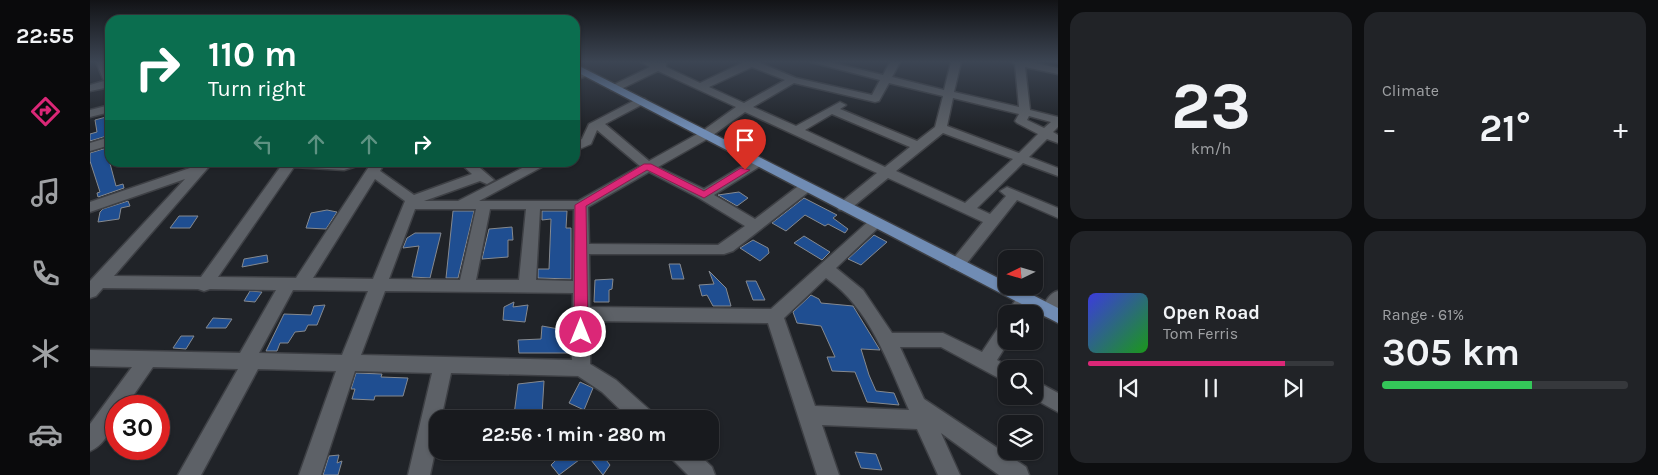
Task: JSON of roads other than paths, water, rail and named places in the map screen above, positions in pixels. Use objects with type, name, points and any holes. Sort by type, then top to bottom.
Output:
[{"type":"main road","points":[[606,84],[957,264],[1019,305]]},
{"type":"street","points":[[615,88],[623,84]]},
{"type":"street","points":[[694,84],[993,221]]},
{"type":"street","points":[[700,87],[706,84]]},
{"type":"street","points":[[353,167],[371,169],[411,202],[459,205],[581,205],[647,166],[705,135],[744,107],[785,84]]},
{"type":"street","points":[[810,84],[876,98],[882,84]]},
{"type":"street","points":[[911,84],[1058,120]]},
{"type":"street","points":[[844,207],[941,128],[951,84]]},
{"type":"street","points":[[1021,84],[1025,112],[1021,121],[1044,134],[1058,139]]},
{"type":"street","points":[[90,88],[105,85]]},
{"type":"street","points":[[796,131],[856,95]]},
{"type":"street","points":[[580,144],[587,141],[590,131],[597,124],[641,101]]},
{"type":"street","points":[[90,114],[105,110]]},
{"type":"street","points":[[832,110],[918,146]]},
{"type":"street","points":[[967,209],[995,186],[1020,157],[1058,120]]},
{"type":"street","points":[[597,124],[647,166],[704,195],[756,226]]},
{"type":"street","points":[[941,128],[1058,172]]},
{"type":"street","points":[[90,147],[105,142]]},
{"type":"street","points":[[704,195],[758,162]]},
{"type":"street","points":[[90,207],[199,167]]},
{"type":"street","points":[[94,287],[202,167]]},
{"type":"street","points":[[204,285],[288,167]]},
{"type":"street","points":[[470,167],[480,176],[497,185]]},
{"type":"street","points":[[459,205],[535,167]]},
{"type":"street","points":[[189,475],[250,361],[295,284],[371,169]]},
{"type":"street","points":[[310,475],[349,362],[411,202],[480,176]]},
{"type":"street","points":[[995,186],[1058,212]]},
{"type":"street","points":[[581,249],[719,250],[728,247],[806,187]]},
{"type":"street","points":[[957,264],[1015,194]]},
{"type":"street","points":[[467,286],[484,205]]},
{"type":"street","points":[[527,286],[533,205]]},
{"type":"street","points":[[581,205],[581,368]]},
{"type":"street","points":[[581,314],[775,316],[875,223]]},
{"type":"street","points":[[825,269],[846,283],[857,294],[887,340],[948,475]]},
{"type":"street","points":[[94,287],[295,284],[581,287]]},
{"type":"street","points":[[775,316],[828,475]]},
{"type":"street","points":[[887,340],[942,340],[998,369]]},
{"type":"street","points":[[986,362],[998,343]]},
{"type":"street","points":[[90,358],[581,368],[609,386],[635,410]]},
{"type":"street","points":[[90,441],[148,359]]},
{"type":"street","points":[[419,475],[443,364]]},
{"type":"street","points":[[1043,394],[1058,403]]},
{"type":"street","points":[[809,415],[919,412],[1018,475]]},
{"type":"street","points":[[688,460],[704,475]]}]
